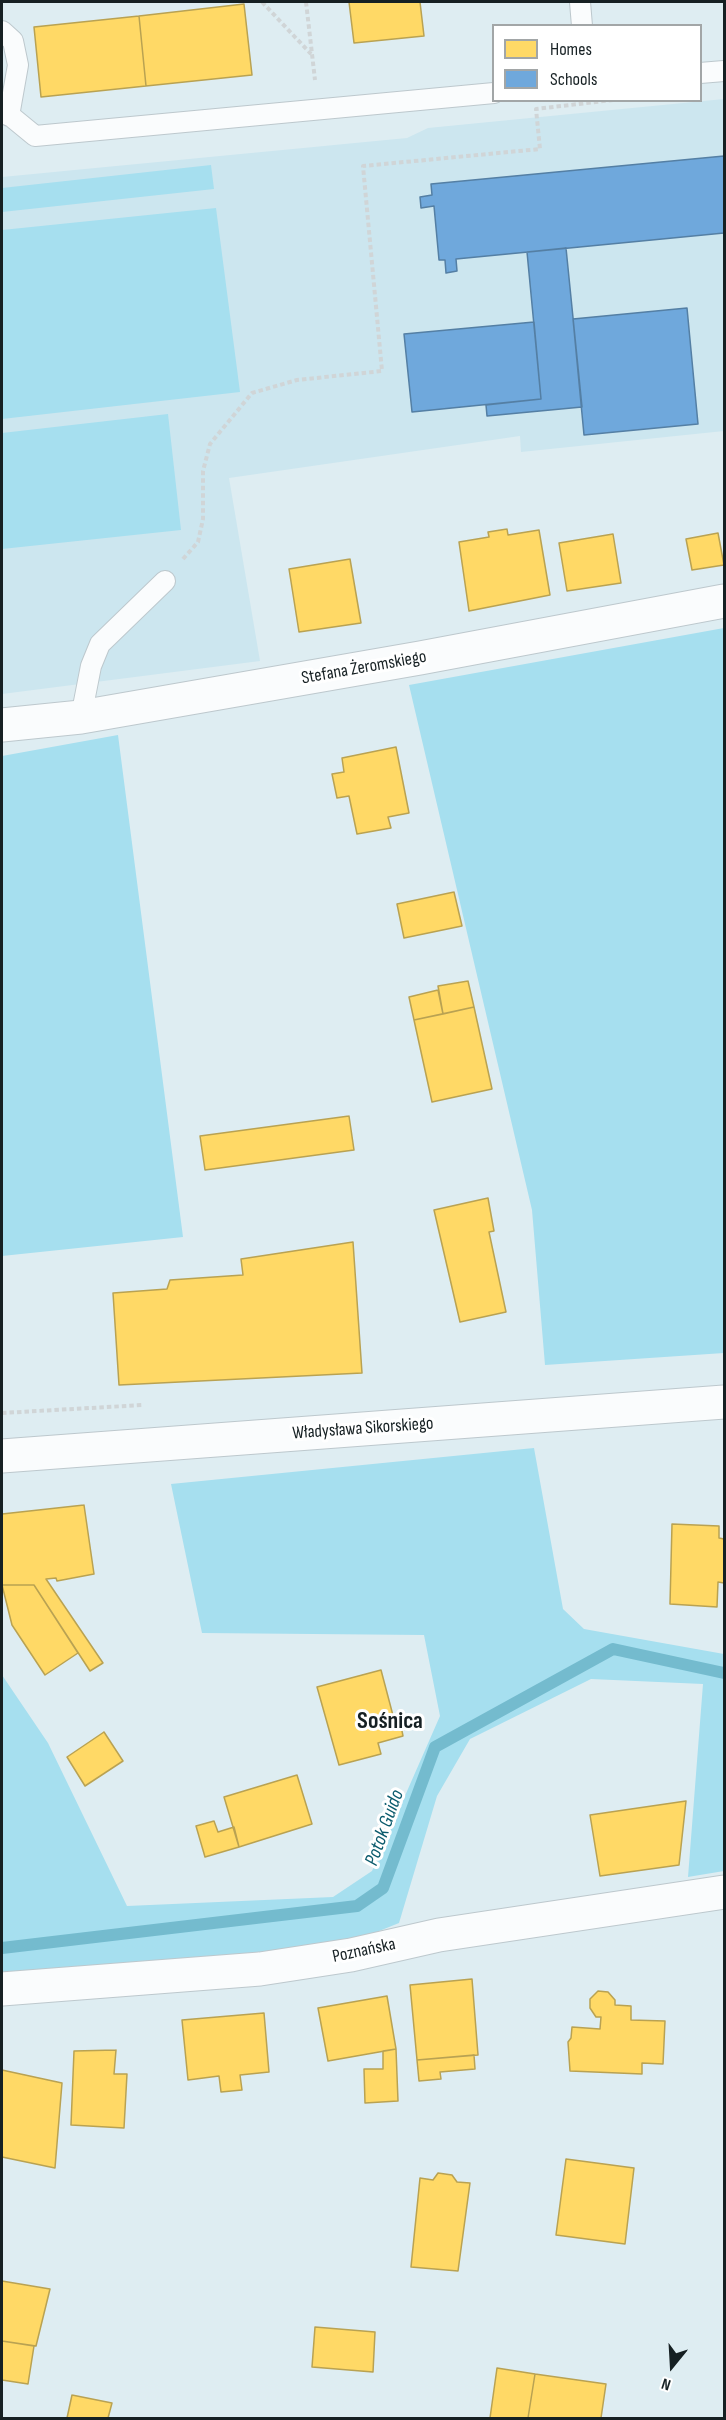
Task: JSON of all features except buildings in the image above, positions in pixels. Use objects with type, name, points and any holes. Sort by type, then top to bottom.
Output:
[{"type":"street","name":"Stefana Żeromskiego","points":[[2,725],[81,717],[431,656],[724,601]]},
{"type":"street","name":"Władysława Sikorskiego","points":[[2,1456],[724,1402]]},
{"type":"street","name":"Poznańska","points":[[2,1989],[260,1969],[351,1955],[439,1935],[724,1892]]},
{"type":"lane","points":[[580,2],[582,24]]},
{"type":"lane","points":[[2,31],[13,41],[18,65],[5,112],[35,136],[492,93]]},
{"type":"lane","points":[[702,73],[724,71]]},
{"type":"lane","points":[[81,717],[91,666],[100,644],[165,580]]},
{"type":"path","points":[[262,2],[312,55]]},
{"type":"path","points":[[306,2],[315,83]]},
{"type":"path","points":[[165,580],[198,542],[203,519],[203,471],[210,444],[252,393],[297,380],[382,371],[363,166],[540,149],[536,109],[596,102]]},
{"type":"shaded area","points":[[724,99],[724,431],[521,452],[520,436],[229,478],[260,661],[2,694],[2,177],[407,138],[428,128]]},
{"type":"shaded area","points":[[211,165],[214,189],[2,212],[2,188]]},
{"type":"shaded area","points":[[216,208],[240,392],[2,419],[2,230]]},
{"type":"shaded area","points":[[168,414],[181,530],[2,549],[2,433]]},
{"type":"shaded area","points":[[724,628],[724,1353],[545,1365],[532,1210],[409,685]]},
{"type":"shaded area","points":[[118,735],[183,1237],[2,1256],[2,756]]},
{"type":"shaded area","points":[[534,1448],[563,1609],[584,1629],[724,1654],[724,1871],[688,1877],[703,1684],[591,1679],[470,1739],[437,1796],[399,1923],[327,1952],[2,1975],[2,1675],[48,1743],[127,1906],[333,1897],[372,1871],[440,1716],[424,1635],[202,1633],[171,1484]]},
{"type":"waterway","name":"Potok Guido","points":[[2,1948],[357,1906],[383,1888],[435,1747],[613,1649],[724,1673]]},
{"type":"district","name":"Sośnica","points":[[390,1722]]}]
